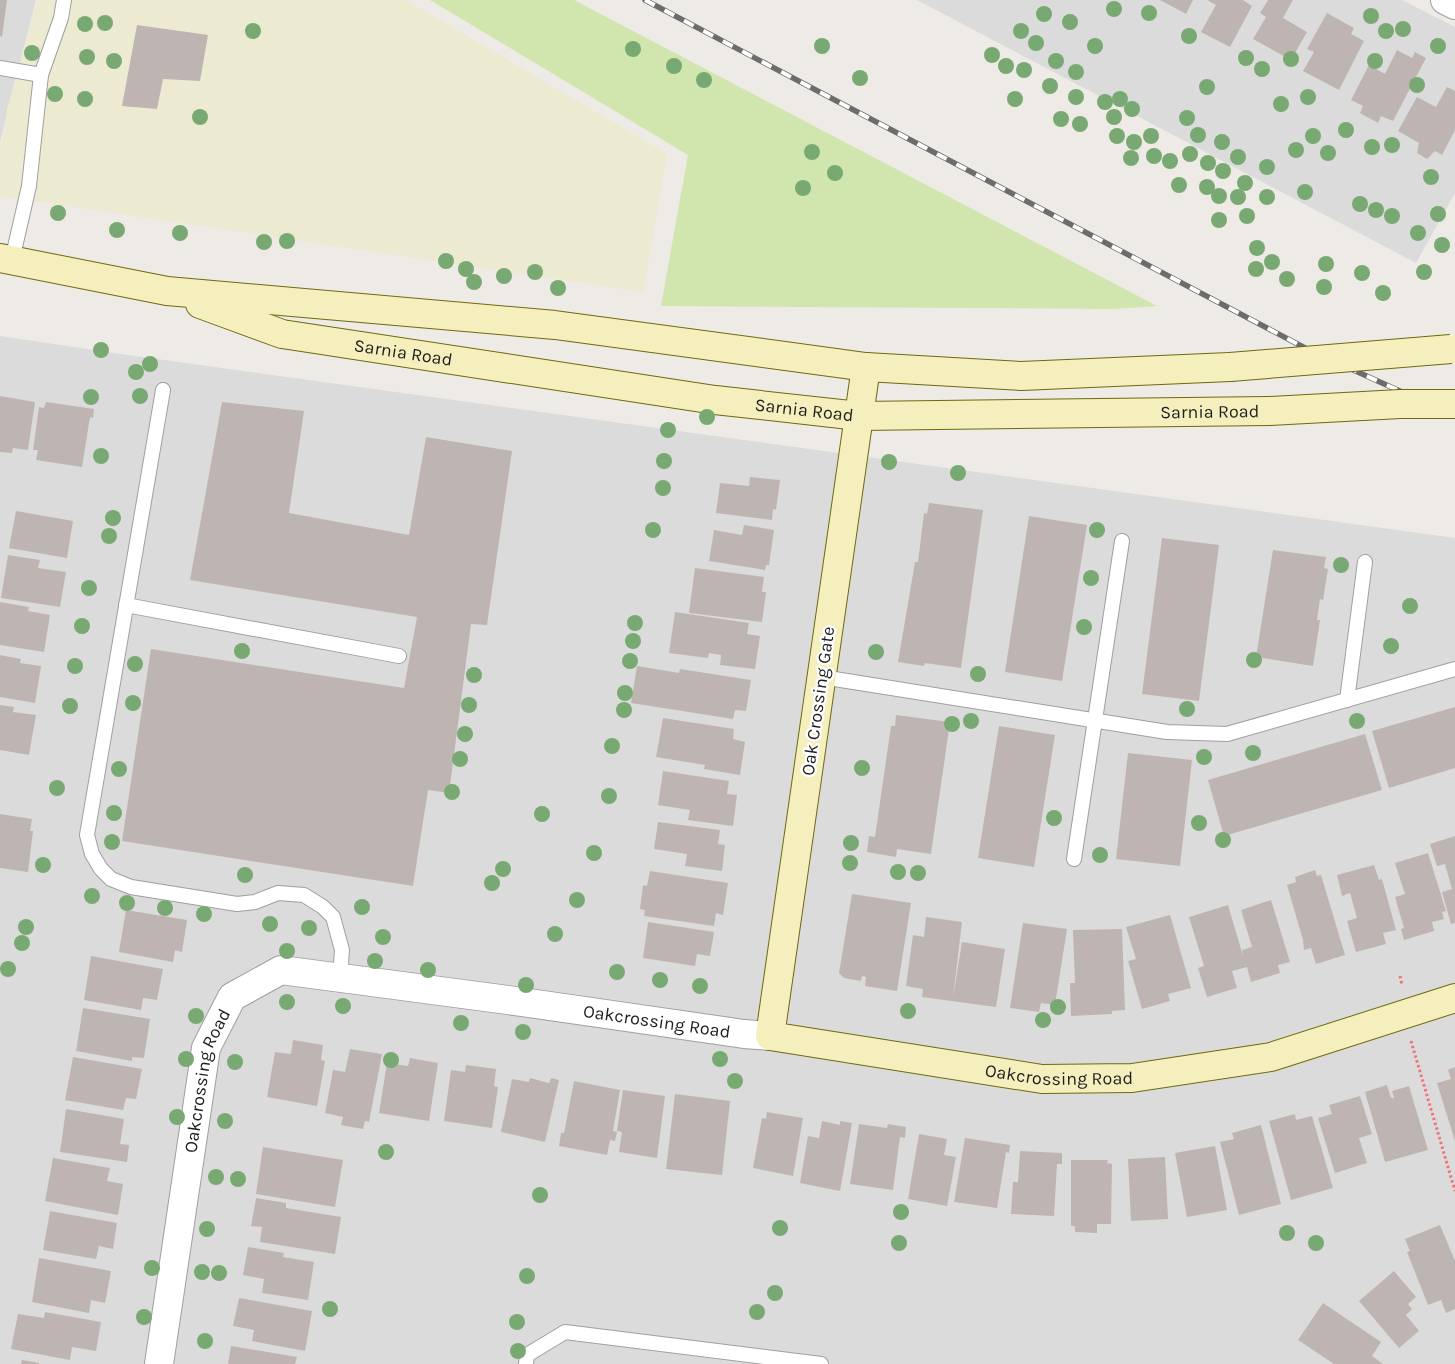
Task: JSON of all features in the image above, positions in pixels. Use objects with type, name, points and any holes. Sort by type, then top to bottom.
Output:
[{"type":"main road","name":"Sarnia Road","points":[[6,259],[167,292],[556,325],[866,367],[1021,376],[1230,367],[1453,349]]},
{"type":"main road","name":"Sarnia Road","points":[[167,292],[282,334],[715,400],[859,416],[1270,411],[1400,404],[1455,404]]},
{"type":"main road","name":"Oak Crossing Gate","points":[[770,1036],[866,367]]},
{"type":"main road","name":"Oakcrossing Road","points":[[770,1036],[1042,1078],[1132,1078],[1271,1057],[1455,998]]},
{"type":"street","points":[[1445,0],[1455,5]]},
{"type":"street","name":"Oakcrossing Road","points":[[159,1364],[206,1048],[232,997],[281,970],[770,1036]]},
{"type":"lane","points":[[6,259],[29,186],[41,75],[61,18],[64,0]]},
{"type":"lane","points":[[0,68],[41,75]]},
{"type":"lane","points":[[163,390],[87,835],[92,854],[100,869],[111,879],[131,887],[237,904],[256,902],[278,893],[304,895],[323,907],[333,917],[342,950],[340,979]]},
{"type":"lane","points":[[1074,859],[1122,541]]},
{"type":"lane","points":[[1347,700],[1365,562]]},
{"type":"lane","points":[[126,605],[399,656]]},
{"type":"lane","points":[[822,677],[1167,732],[1227,734],[1455,669]]},
{"type":"lane","points":[[526,1364],[527,1355],[565,1332],[821,1364]]},
{"type":"path","points":[[1400,976],[1413,1049],[1455,1191]]},
{"type":"shaded area","points":[[0,0],[36,0],[0,142]]},
{"type":"shaded area","points":[[37,0],[406,0],[667,154],[643,292],[0,196],[0,148],[7,109]]},
{"type":"shaded area","points":[[917,0],[1402,0],[1455,27],[1455,193],[1416,263]]},
{"type":"shaded area","points":[[0,336],[1455,538],[1455,1364],[0,1364]]},
{"type":"green space","points":[[430,0],[574,0],[1157,306],[1113,309],[661,306],[688,155]]},
{"type":"building","points":[[0,0],[7,0],[2,37],[0,36]]},
{"type":"building","points":[[1160,0],[1193,0],[1186,14]]},
{"type":"building","points":[[1207,0],[1243,0],[1252,6],[1230,47],[1201,32],[1216,5]]},
{"type":"building","points":[[1268,0],[1293,0],[1283,18],[1307,32],[1291,60],[1253,39],[1266,17],[1260,13]]},
{"type":"building","points":[[1327,13],[1354,28],[1351,34],[1364,41],[1339,90],[1303,71],[1314,52],[1307,49]]},
{"type":"building","points":[[137,25],[208,35],[200,81],[163,79],[157,109],[122,106]]},
{"type":"building","points":[[1397,50],[1412,58],[1415,52],[1426,58],[1393,121],[1381,116],[1378,123],[1360,113],[1363,106],[1351,100],[1369,65],[1385,74]]},
{"type":"building","points":[[1447,87],[1455,91],[1455,130],[1442,155],[1435,151],[1427,159],[1417,153],[1419,143],[1398,131],[1417,97],[1436,107]]},
{"type":"building","points":[[0,396],[35,402],[28,450],[13,448],[12,453],[0,452]]},
{"type":"building","points":[[46,402],[94,409],[93,418],[90,417],[82,467],[36,460],[38,450],[33,450],[39,407],[44,408]]},
{"type":"building","points":[[222,402],[304,411],[289,513],[409,535],[426,437],[512,451],[487,625],[471,624],[449,793],[428,790],[413,886],[122,841],[151,649],[404,688],[417,617],[190,580]]},
{"type":"building","points":[[750,477],[780,480],[776,510],[773,509],[772,520],[716,513],[720,483],[749,486]]},
{"type":"building","points":[[929,503],[983,510],[961,668],[925,663],[924,666],[898,662],[915,562],[918,562],[924,513],[927,514]]},
{"type":"building","points":[[16,511],[73,521],[67,558],[9,548]]},
{"type":"building","points":[[1029,516],[1087,525],[1062,681],[1005,672]]},
{"type":"building","points":[[744,525],[774,530],[769,565],[766,565],[765,570],[709,561],[714,530],[742,535]]},
{"type":"building","points":[[1162,538],[1219,545],[1199,701],[1142,694]]},
{"type":"building","points":[[1273,550],[1326,557],[1324,568],[1328,569],[1323,600],[1320,599],[1317,620],[1320,620],[1313,666],[1256,657]]},
{"type":"building","points":[[8,555],[40,560],[38,568],[66,572],[60,607],[1,598]]},
{"type":"building","points":[[695,568],[764,577],[762,592],[766,592],[762,622],[689,613]]},
{"type":"building","points":[[0,602],[29,607],[28,611],[50,615],[44,652],[0,645]]},
{"type":"building","points":[[675,612],[749,623],[747,634],[760,636],[755,669],[720,665],[721,655],[709,653],[708,658],[669,653]]},
{"type":"building","points":[[0,655],[21,659],[20,663],[41,666],[35,703],[0,697]]},
{"type":"building","points":[[637,666],[679,673],[680,669],[751,680],[746,711],[735,710],[733,719],[631,703]]},
{"type":"building","points":[[0,705],[14,707],[13,712],[36,715],[29,755],[0,750]]},
{"type":"building","points":[[1455,707],[1455,768],[1389,788],[1372,731]]},
{"type":"building","points":[[896,715],[950,722],[931,854],[897,849],[896,857],[867,852],[869,836],[875,837],[891,726],[895,726]]},
{"type":"building","points":[[663,718],[734,729],[733,739],[745,742],[740,775],[704,769],[705,765],[656,757]]},
{"type":"building","points":[[999,726],[1055,735],[1034,867],[978,858]]},
{"type":"building","points":[[1365,734],[1382,790],[1224,836],[1208,780]]},
{"type":"building","points":[[1128,753],[1192,760],[1180,866],[1116,859]]},
{"type":"building","points":[[663,771],[729,781],[727,794],[737,795],[733,826],[688,820],[690,810],[658,805]]},
{"type":"building","points":[[0,814],[32,819],[30,831],[33,831],[28,872],[0,868]]},
{"type":"building","points":[[658,822],[720,830],[718,844],[725,845],[722,871],[685,866],[687,854],[654,849]]},
{"type":"building","points":[[1455,836],[1455,923],[1451,924],[1442,892],[1452,889],[1445,864],[1437,866],[1430,844]]},
{"type":"building","points":[[1428,853],[1446,911],[1442,912],[1444,919],[1432,922],[1434,931],[1404,940],[1401,929],[1404,928],[1395,897],[1405,894],[1395,863]]},
{"type":"building","points":[[1374,865],[1379,880],[1382,879],[1396,930],[1383,933],[1386,944],[1356,952],[1347,921],[1357,918],[1350,893],[1342,896],[1337,875]]},
{"type":"building","points":[[1315,870],[1317,876],[1321,875],[1345,955],[1316,964],[1311,948],[1304,950],[1303,940],[1287,885],[1296,882],[1295,877]]},
{"type":"building","points":[[650,871],[728,883],[723,915],[716,913],[714,926],[644,916],[645,910],[640,909],[643,885],[647,886]]},
{"type":"building","points":[[852,894],[911,903],[897,991],[865,986],[866,977],[862,976],[861,981],[844,978],[839,973]]},
{"type":"building","points":[[1271,900],[1290,962],[1278,965],[1280,973],[1251,982],[1247,967],[1232,971],[1237,988],[1207,997],[1198,968],[1204,966],[1189,917],[1228,905],[1243,956],[1242,950],[1252,947],[1241,910]]},
{"type":"building","points":[[126,910],[187,920],[182,952],[175,950],[173,962],[119,952]]},
{"type":"building","points":[[1170,915],[1191,988],[1168,994],[1170,1001],[1142,1009],[1128,961],[1136,959],[1126,927]]},
{"type":"building","points":[[926,917],[962,922],[953,998],[962,942],[1005,949],[996,1007],[922,997],[923,989],[906,986],[913,935],[924,937]]},
{"type":"building","points":[[648,922],[714,932],[710,956],[697,954],[695,966],[643,958]]},
{"type":"building","points":[[1023,923],[1067,929],[1055,1005],[1041,1003],[1039,1012],[1010,1008]]},
{"type":"building","points":[[1122,929],[1125,1010],[1112,1011],[1112,1014],[1071,1016],[1070,983],[1075,983],[1073,930]]},
{"type":"building","points":[[91,956],[163,969],[157,1000],[143,998],[141,1010],[84,1000]]},
{"type":"building","points":[[83,1008],[150,1019],[144,1058],[132,1057],[132,1061],[76,1051]]},
{"type":"building","points":[[293,1040],[323,1045],[321,1060],[325,1061],[317,1106],[267,1097],[275,1052],[291,1054]]},
{"type":"building","points":[[350,1049],[382,1054],[369,1122],[365,1121],[363,1129],[341,1125],[343,1117],[325,1113],[333,1070],[345,1072]]},
{"type":"building","points":[[73,1057],[142,1069],[136,1099],[126,1098],[123,1110],[65,1100]]},
{"type":"building","points":[[410,1058],[438,1063],[429,1121],[379,1113],[387,1063],[408,1066]]},
{"type":"building","points":[[466,1065],[496,1069],[494,1086],[498,1087],[492,1128],[444,1121],[451,1070],[465,1072]]},
{"type":"building","points":[[1455,1067],[1455,1141],[1437,1083],[1451,1079],[1448,1070]]},
{"type":"building","points":[[530,1078],[549,1083],[551,1078],[559,1080],[545,1142],[501,1132],[512,1079],[529,1082]]},
{"type":"building","points":[[574,1081],[620,1090],[613,1131],[617,1132],[615,1141],[610,1140],[607,1155],[559,1146],[561,1133],[564,1133]]},
{"type":"building","points":[[1387,1085],[1391,1098],[1394,1098],[1392,1091],[1409,1086],[1428,1150],[1385,1162],[1365,1092]]},
{"type":"building","points":[[623,1090],[665,1096],[657,1158],[619,1152],[622,1132],[617,1131]]},
{"type":"building","points":[[675,1094],[730,1101],[722,1175],[666,1169]]},
{"type":"building","points":[[1360,1096],[1372,1134],[1359,1138],[1367,1163],[1335,1173],[1318,1118],[1332,1114],[1329,1105]]},
{"type":"building","points":[[66,1109],[124,1119],[120,1144],[129,1145],[127,1162],[60,1152]]},
{"type":"building","points":[[767,1112],[803,1118],[793,1176],[753,1168],[762,1118],[766,1119]]},
{"type":"building","points":[[1295,1114],[1296,1120],[1312,1116],[1333,1188],[1291,1200],[1269,1121]]},
{"type":"building","points":[[822,1121],[840,1125],[840,1121],[852,1123],[840,1191],[800,1183],[808,1136],[819,1138]]},
{"type":"building","points":[[859,1124],[887,1128],[888,1124],[906,1127],[905,1138],[900,1137],[893,1190],[850,1184]]},
{"type":"building","points":[[1261,1125],[1281,1204],[1239,1215],[1220,1142],[1234,1139],[1232,1133]]},
{"type":"building","points":[[919,1134],[947,1139],[944,1155],[956,1157],[947,1206],[908,1199]]},
{"type":"building","points":[[965,1138],[1010,1145],[1009,1153],[1006,1152],[997,1208],[954,1202]]},
{"type":"building","points":[[1215,1146],[1227,1210],[1187,1217],[1175,1153]]},
{"type":"building","points":[[263,1147],[343,1160],[335,1207],[256,1194]]},
{"type":"building","points":[[1020,1151],[1062,1153],[1062,1164],[1057,1164],[1054,1216],[1011,1214],[1013,1182],[1018,1182]]},
{"type":"building","points":[[1165,1157],[1168,1219],[1131,1221],[1128,1159]]},
{"type":"building","points":[[53,1158],[110,1168],[107,1181],[123,1184],[118,1215],[45,1201]]},
{"type":"building","points":[[1071,1160],[1108,1160],[1107,1163],[1112,1164],[1111,1224],[1097,1224],[1097,1233],[1075,1232],[1075,1226],[1071,1226]]},
{"type":"building","points":[[256,1198],[286,1203],[286,1208],[341,1217],[335,1254],[260,1242],[262,1227],[251,1226]]},
{"type":"building","points":[[50,1211],[117,1223],[113,1249],[99,1246],[96,1259],[43,1250]]},
{"type":"building","points":[[1440,1225],[1455,1261],[1455,1309],[1446,1313],[1441,1300],[1428,1305],[1407,1252],[1410,1251],[1405,1239]]},
{"type":"building","points":[[248,1247],[284,1253],[283,1257],[314,1262],[308,1300],[262,1293],[264,1279],[243,1275]]},
{"type":"building","points":[[39,1258],[111,1271],[105,1303],[91,1300],[89,1313],[32,1302]]},
{"type":"building","points":[[1394,1271],[1416,1297],[1408,1304],[1412,1309],[1406,1315],[1419,1331],[1399,1348],[1359,1301]]},
{"type":"building","points":[[239,1298],[312,1311],[305,1351],[252,1341],[254,1330],[233,1326]]},
{"type":"building","points":[[1323,1303],[1381,1342],[1372,1356],[1383,1364],[1334,1364],[1298,1340]]},
{"type":"building","points":[[45,1312],[101,1322],[96,1351],[72,1347],[70,1360],[11,1349],[18,1314],[44,1318]]},
{"type":"building","points":[[231,1346],[297,1357],[295,1364],[228,1364]]},
{"type":"building","points":[[22,1360],[39,1363],[39,1364],[21,1364]]},
{"type":"railway","points":[[645,0],[1307,349],[1455,416]]}]
